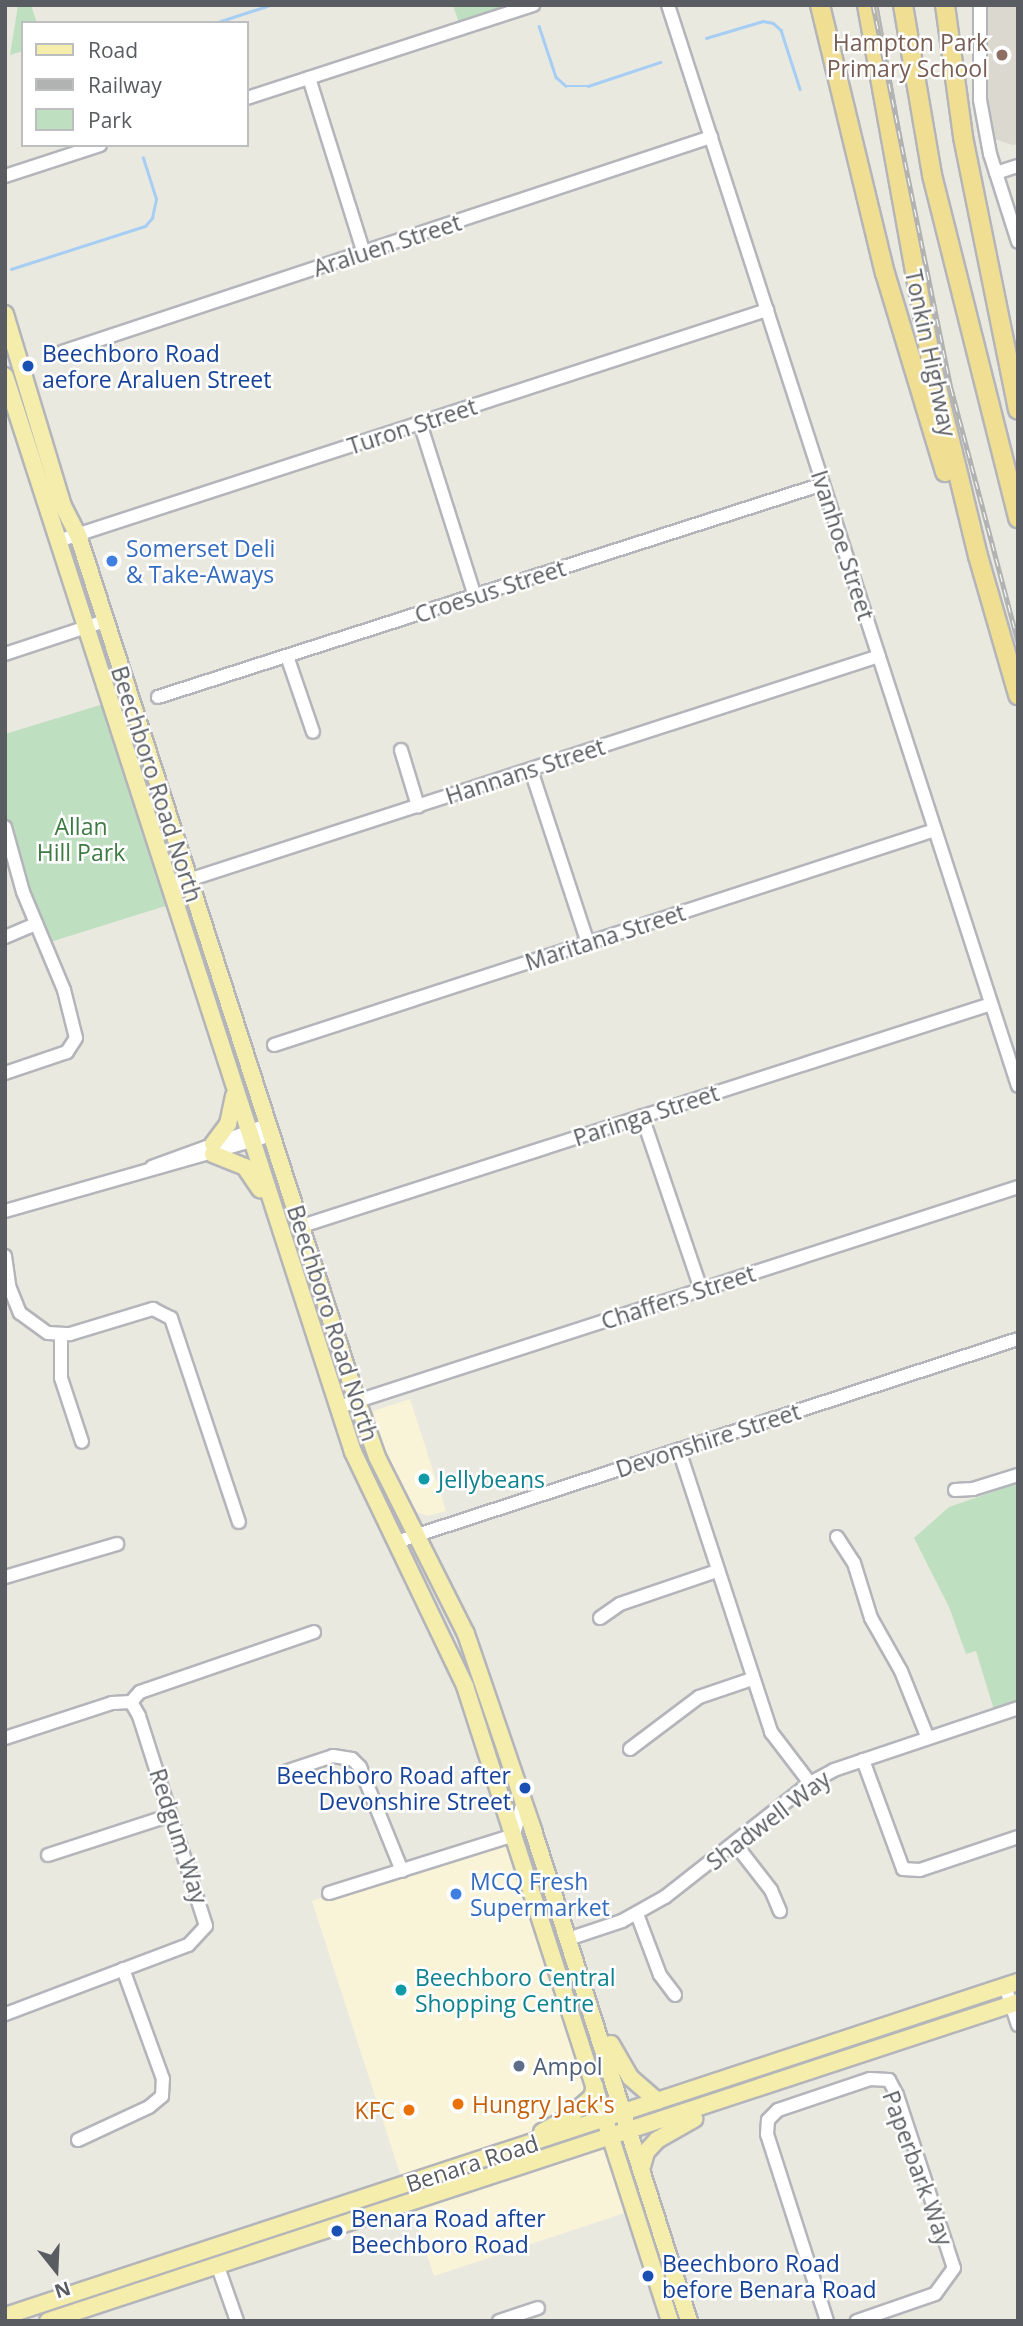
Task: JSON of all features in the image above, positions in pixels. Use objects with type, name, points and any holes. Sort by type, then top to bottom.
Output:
[{"type":"highway","points":[[820,5],[885,273],[995,618]]},
{"type":"highway","name":"Tonkin Highway","points":[[867,5],[933,370],[995,618],[1018,695]]},
{"type":"highway","name":"Tonkin Highway","points":[[903,5],[932,175],[1018,518]]},
{"type":"highway","points":[[945,5],[963,137],[1018,410]]},
{"type":"main road","name":"Beechboro Road North","points":[[5,314],[63,506],[78,535],[357,1401],[377,1457],[466,1634],[540,1851],[688,2321]]},
{"type":"main road","name":"Beechboro Road North","points":[[5,376],[249,1137],[363,1478],[399,1541],[461,1675],[670,2321]]},
{"type":"main road","points":[[234,1090],[228,1124],[213,1149],[246,1167],[274,1212]]},
{"type":"main road","points":[[582,1981],[615,2054],[631,2078],[657,2101]]},
{"type":"main road","name":"Benara Road","points":[[500,2150],[624,2113],[1011,1984]]},
{"type":"main road","name":"Benara Road","points":[[14,2316],[212,2249],[419,2189],[492,2176],[1014,2003]]},
{"type":"main road","points":[[815,2048],[824,2057],[852,2048],[879,2047]]},
{"type":"main road","points":[[641,2170],[646,2152],[678,2124],[741,2100],[772,2082]]},
{"type":"main road","points":[[419,2189],[469,2156],[500,2150],[569,2117],[592,2097],[595,2086]]},
{"type":"main road","points":[[492,2176],[500,2166],[500,2150]]},
{"type":"main road","name":"Benara Road","points":[[48,2321],[218,2267],[419,2189]]},
{"type":"main road","points":[[212,2249],[218,2267]]},
{"type":"street","points":[[248,98],[533,5]]},
{"type":"street","name":"Ivanhoe Street","points":[[668,5],[1018,1086]]},
{"type":"street","points":[[980,5],[980,100],[996,173],[1018,242]]},
{"type":"street","points":[[309,78],[364,253]]},
{"type":"street","name":"Araluen Street","points":[[62,352],[711,137]]},
{"type":"street","points":[[5,176],[94,147]]},
{"type":"street","points":[[996,173],[1018,166]]},
{"type":"street","name":"Turon Street","points":[[58,541],[767,310]]},
{"type":"street","points":[[420,423],[475,596]]},
{"type":"street","name":"Croesus Street","points":[[158,697],[823,484]]},
{"type":"street","points":[[5,654],[105,621]]},
{"type":"street","points":[[287,656],[313,732]]},
{"type":"street","name":"Hannans Street","points":[[170,886],[878,656]]},
{"type":"street","points":[[401,750],[418,806]]},
{"type":"street","points":[[531,770],[588,943]]},
{"type":"street","points":[[5,827],[36,924],[51,951],[76,1038],[66,1052],[5,1073]]},
{"type":"street","name":"Maritana Street","points":[[274,1045],[935,830]]},
{"type":"street","points":[[5,937],[36,924]]},
{"type":"street","name":"Paringa Street","points":[[302,1226],[991,1003]]},
{"type":"street","points":[[642,1116],[701,1289]]},
{"type":"street","points":[[5,1211],[44,1203],[269,1130]]},
{"type":"street","name":"Chaffers Street","points":[[339,1407],[1018,1186]]},
{"type":"street","points":[[5,1256],[9,1286],[20,1313],[37,1329],[61,1335],[153,1308],[171,1318],[239,1522]]},
{"type":"street","points":[[61,1335],[61,1378],[82,1443]]},
{"type":"street","name":"Devonshire Street","points":[[399,1541],[1018,1339]]},
{"type":"street","points":[[679,1450],[771,1732],[810,1783]]},
{"type":"street","points":[[955,1490],[973,1489],[1018,1475]]},
{"type":"street","points":[[837,1537],[854,1563],[871,1618],[901,1671],[927,1736]]},
{"type":"street","points":[[5,1577],[117,1544]]},
{"type":"street","points":[[600,1618],[620,1604],[718,1571]]},
{"type":"street","points":[[5,1738],[112,1703],[131,1702],[139,1692],[314,1632]]},
{"type":"street","points":[[630,1748],[699,1697],[752,1679]]},
{"type":"street","name":"Redgum Way","points":[[5,2014],[197,1941],[206,1926],[139,1716],[131,1702]]},
{"type":"street","name":"Shadwell Way","points":[[568,1939],[637,1914],[736,1844],[810,1783],[927,1736],[1018,1708]]},
{"type":"street","points":[[285,1772],[333,1756],[352,1759],[360,1767],[402,1871]]},
{"type":"street","points":[[863,1760],[903,1869],[920,1870],[1018,1837]]},
{"type":"street","points":[[514,1835],[523,1800]]},
{"type":"street","points":[[48,1855],[171,1815]]},
{"type":"street","points":[[329,1893],[514,1835],[540,1851]]},
{"type":"street","points":[[736,1844],[771,1890],[780,1911]]},
{"type":"street","points":[[637,1914],[660,1975],[675,1995]]},
{"type":"street","points":[[542,1922],[568,1939],[560,1950],[557,1968]]},
{"type":"street","points":[[78,2140],[149,2107],[162,2095],[163,2079],[123,1969]]},
{"type":"street","points":[[1011,1984],[1018,2025]]},
{"type":"street","name":"Paperbark Way","points":[[827,2321],[767,2134],[768,2119],[778,2110],[870,2078],[889,2081],[897,2095],[954,2268],[935,2294],[857,2321]]},
{"type":"street","points":[[218,2267],[237,2321]]},
{"type":"street","points":[[499,2321],[538,2308]]},
{"type":"shaded area","name":"Hampton Park Primary School","points":[[987,5],[1018,5],[1018,144],[991,138],[986,104]]},
{"type":"shaded area","points":[[410,1399],[446,1511],[428,1516],[417,1512],[384,1451],[373,1411]]},
{"type":"shaded area","points":[[514,1835],[595,2086],[545,2131],[404,2186],[312,1901]]},
{"type":"shaded area","points":[[611,2138],[634,2210],[434,2276],[410,2203]]},
{"type":"green space","points":[[18,5],[31,5],[36,21],[21,21],[21,52],[10,55]]},
{"type":"green space","points":[[453,5],[521,5],[461,29]]},
{"type":"green space","name":"Allan Hill Park","points":[[110,702],[175,903],[47,943],[5,827],[5,734]]},
{"type":"green space","points":[[1018,1483],[1018,1703],[994,1710],[976,1651],[966,1654],[949,1607],[914,1538],[949,1507]]},
{"type":"waterway","points":[[221,21],[270,5]]},
{"type":"waterway","points":[[706,38],[763,21],[773,23],[781,30],[800,89]]},
{"type":"waterway","points":[[539,26],[556,77],[566,86],[588,86],[660,62]]},
{"type":"waterway","points":[[11,269],[145,226],[152,218],[156,199],[143,158]]},
{"type":"railway","points":[[873,5],[951,388],[1018,642]]},
{"type":"place","name":"Hampton Park Primary School","points":[[1002,55]]},
{"type":"place","name":"Beechboro Road aefore Araluen Street","points":[[28,366]]},
{"type":"place","name":"Somerset Deli & Take-Aways","points":[[112,561]]},
{"type":"place","name":"Jellybeans","points":[[424,1479]]},
{"type":"place","name":"Beechboro Road after Devonshire Street","points":[[525,1788]]},
{"type":"place","name":"MCQ Fresh Supermarket","points":[[456,1894]]},
{"type":"place","name":"Beechboro Central Shopping Centre","points":[[401,1990]]},
{"type":"place","name":"Ampol","points":[[519,2066]]},
{"type":"place","name":"Hungry Jack's","points":[[458,2104]]},
{"type":"place","name":"KFC","points":[[409,2110]]},
{"type":"place","name":"Benara Road after Beechboro Road","points":[[337,2231]]},
{"type":"place","name":"Beechboro Road before Benara Road","points":[[648,2276]]}]
